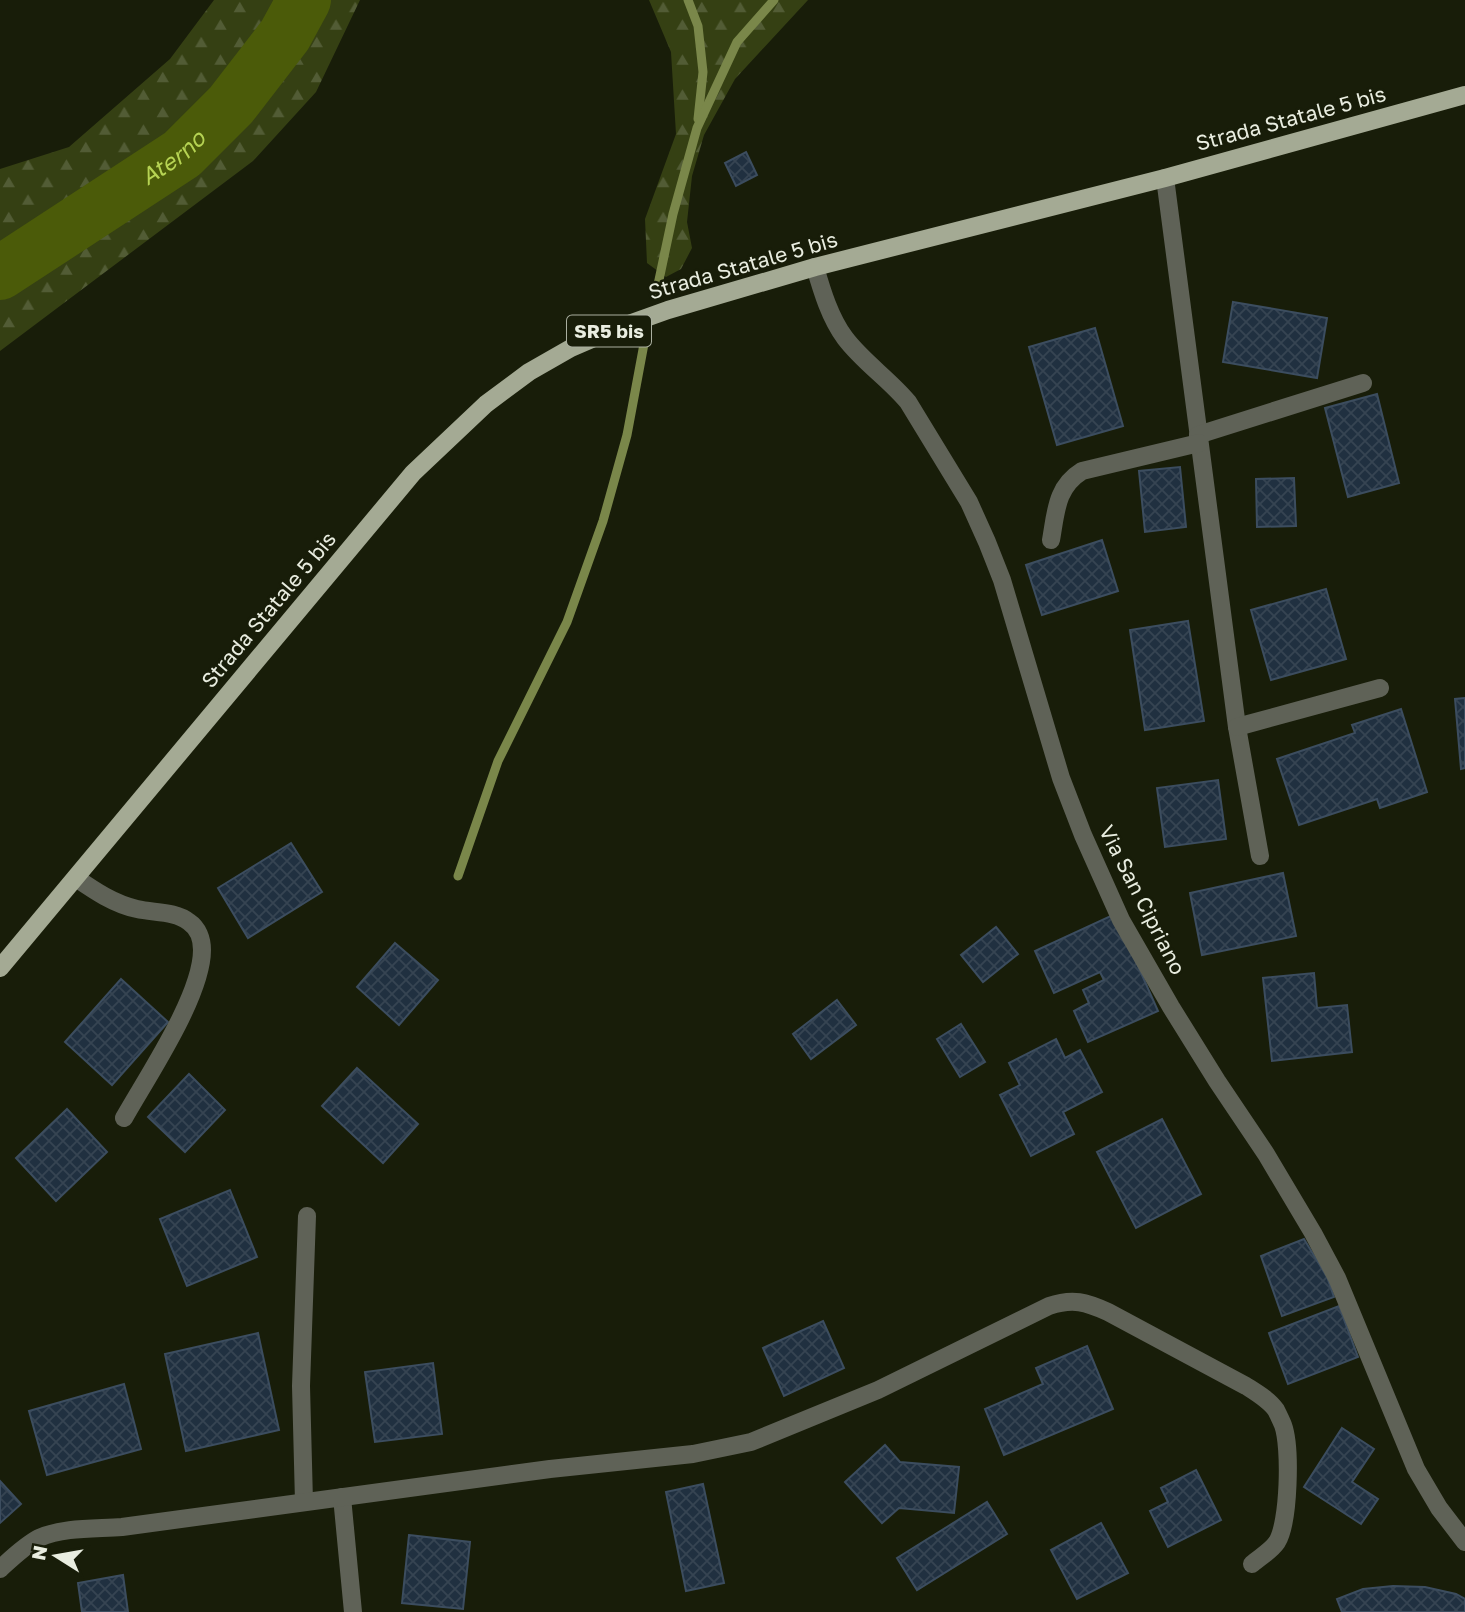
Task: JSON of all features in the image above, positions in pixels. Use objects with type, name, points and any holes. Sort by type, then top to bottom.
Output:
[{"type":"main road","name":"Strada Statale 5 bis","points":[[0,968],[413,473],[486,404],[530,372],[572,348],[668,310],[815,267],[1165,178],[1465,95]]},
{"type":"street","points":[[1165,178],[1237,727],[1260,856]]},
{"type":"street","name":"Via San Cipriano","points":[[815,267],[831,314],[845,338],[908,402],[969,502],[1002,580],[1061,778],[1121,920],[1203,1060],[1266,1154],[1313,1233],[1337,1278],[1416,1469],[1439,1508],[1465,1542]]},
{"type":"street","points":[[1051,540],[1061,494],[1070,479],[1082,471],[1199,439],[1363,383]]},
{"type":"street","points":[[1237,727],[1380,688]]},
{"type":"street","points":[[76,878],[119,904],[188,920],[201,939],[202,952],[191,995],[124,1118]]},
{"type":"street","points":[[304,1502],[300,1386],[307,1216]]},
{"type":"street","points":[[0,1569],[39,1539],[60,1532],[122,1527],[550,1469],[693,1454],[751,1442],[878,1390],[1063,1301],[1090,1304],[1108,1312],[1235,1380],[1261,1396],[1275,1409],[1284,1426],[1287,1448],[1286,1510],[1281,1535],[1275,1546],[1252,1564]]},
{"type":"street","points":[[342,1497],[352,1612]]},
{"type":"green space","points":[[214,0],[360,0],[316,92],[253,161],[0,351],[0,169],[69,147],[170,59]]},
{"type":"green space","points":[[649,0],[808,0],[735,79],[704,135],[692,176],[687,222],[692,248],[681,269],[666,277],[647,263],[645,219],[676,134],[671,52]]},
{"type":"building","points":[[746,152],[757,175],[736,186],[725,163]]},
{"type":"building","points":[[1233,302],[1327,318],[1317,378],[1223,362]]},
{"type":"building","points":[[1095,328],[1123,426],[1057,445],[1029,347]]},
{"type":"building","points":[[1377,394],[1399,483],[1348,497],[1325,408]]},
{"type":"building","points":[[1180,467],[1186,527],[1145,532],[1139,471]]},
{"type":"building","points":[[1294,478],[1296,526],[1257,527],[1256,479]]},
{"type":"building","points":[[1102,540],[1118,591],[1042,615],[1026,565]]},
{"type":"building","points":[[1326,589],[1346,659],[1271,680],[1251,610]]},
{"type":"building","points":[[1188,621],[1204,721],[1145,730],[1130,630]]},
{"type":"building","points":[[1465,698],[1465,768],[1461,769],[1455,699]]},
{"type":"building","points":[[1401,709],[1427,792],[1380,808],[1377,799],[1299,825],[1277,759],[1355,733],[1352,725]]},
{"type":"building","points":[[1218,780],[1226,839],[1165,847],[1157,788]]},
{"type":"building","points":[[291,843],[322,892],[248,938],[218,888]]},
{"type":"building","points":[[1283,873],[1296,936],[1202,955],[1190,893]]},
{"type":"building","points":[[1115,914],[1158,1011],[1088,1042],[1074,1011],[1089,1003],[1083,990],[1104,980],[1100,972],[1054,993],[1035,951]]},
{"type":"building","points":[[996,927],[1018,954],[983,982],[961,955]]},
{"type":"building","points":[[395,943],[438,980],[399,1025],[357,987]]},
{"type":"building","points":[[1314,973],[1317,1008],[1347,1005],[1352,1052],[1272,1061],[1263,978]]},
{"type":"building","points":[[121,979],[168,1022],[112,1085],[65,1042]]},
{"type":"building","points":[[837,1000],[856,1025],[811,1059],[793,1034]]},
{"type":"building","points":[[961,1024],[985,1062],[960,1077],[937,1039]]},
{"type":"building","points":[[1056,1039],[1065,1058],[1080,1050],[1102,1092],[1063,1112],[1074,1134],[1031,1156],[1000,1095],[1020,1085],[1009,1063]]},
{"type":"building","points":[[357,1068],[418,1124],[383,1163],[322,1106]]},
{"type":"building","points":[[189,1074],[225,1110],[185,1152],[148,1117]]},
{"type":"building","points":[[67,1109],[107,1152],[56,1201],[16,1158]]},
{"type":"building","points":[[1162,1119],[1201,1194],[1136,1228],[1097,1152]]},
{"type":"building","points":[[230,1190],[257,1257],[187,1286],[160,1219]]},
{"type":"building","points":[[1304,1239],[1327,1277],[1334,1297],[1282,1316],[1261,1256]]},
{"type":"building","points":[[1339,1306],[1358,1357],[1288,1384],[1269,1333]]},
{"type":"building","points":[[823,1321],[844,1368],[784,1396],[763,1348]]},
{"type":"building","points":[[258,1333],[279,1430],[186,1451],[165,1354]]},
{"type":"building","points":[[1087,1346],[1113,1409],[1004,1455],[985,1409],[1043,1384],[1036,1368]]},
{"type":"building","points":[[433,1363],[442,1434],[375,1442],[365,1372]]},
{"type":"building","points":[[124,1384],[141,1449],[47,1475],[29,1411]]},
{"type":"building","points":[[1342,1428],[1374,1449],[1352,1482],[1378,1499],[1361,1524],[1304,1487]]},
{"type":"building","points":[[885,1445],[900,1462],[959,1467],[954,1513],[899,1508],[882,1523],[845,1482]]},
{"type":"building","points":[[1196,1470],[1221,1520],[1168,1547],[1150,1511],[1168,1502],[1161,1488]]},
{"type":"building","points":[[0,1481],[21,1504],[0,1523]]},
{"type":"building","points":[[703,1484],[724,1583],[686,1591],[666,1492]]},
{"type":"building","points":[[987,1502],[1007,1534],[917,1590],[897,1558]]},
{"type":"building","points":[[1101,1523],[1128,1573],[1077,1599],[1051,1550]]},
{"type":"building","points":[[409,1535],[470,1542],[463,1609],[402,1603]]},
{"type":"building","points":[[123,1575],[128,1612],[82,1612],[78,1583]]},
{"type":"building","points":[[1425,1587],[1456,1594],[1465,1599],[1465,1612],[1342,1612],[1337,1599],[1363,1589]]},
{"type":"waterway","name":"Aterno","points":[[0,273],[182,154],[231,105],[285,35],[304,0]]},
{"type":"waterway","points":[[688,0],[698,26],[703,72],[698,119]]},
{"type":"waterway","points":[[656,294],[673,214],[697,128],[737,42],[774,0]]},
{"type":"waterway","points":[[458,876],[498,761],[567,622],[603,521],[627,435],[644,344]]}]
